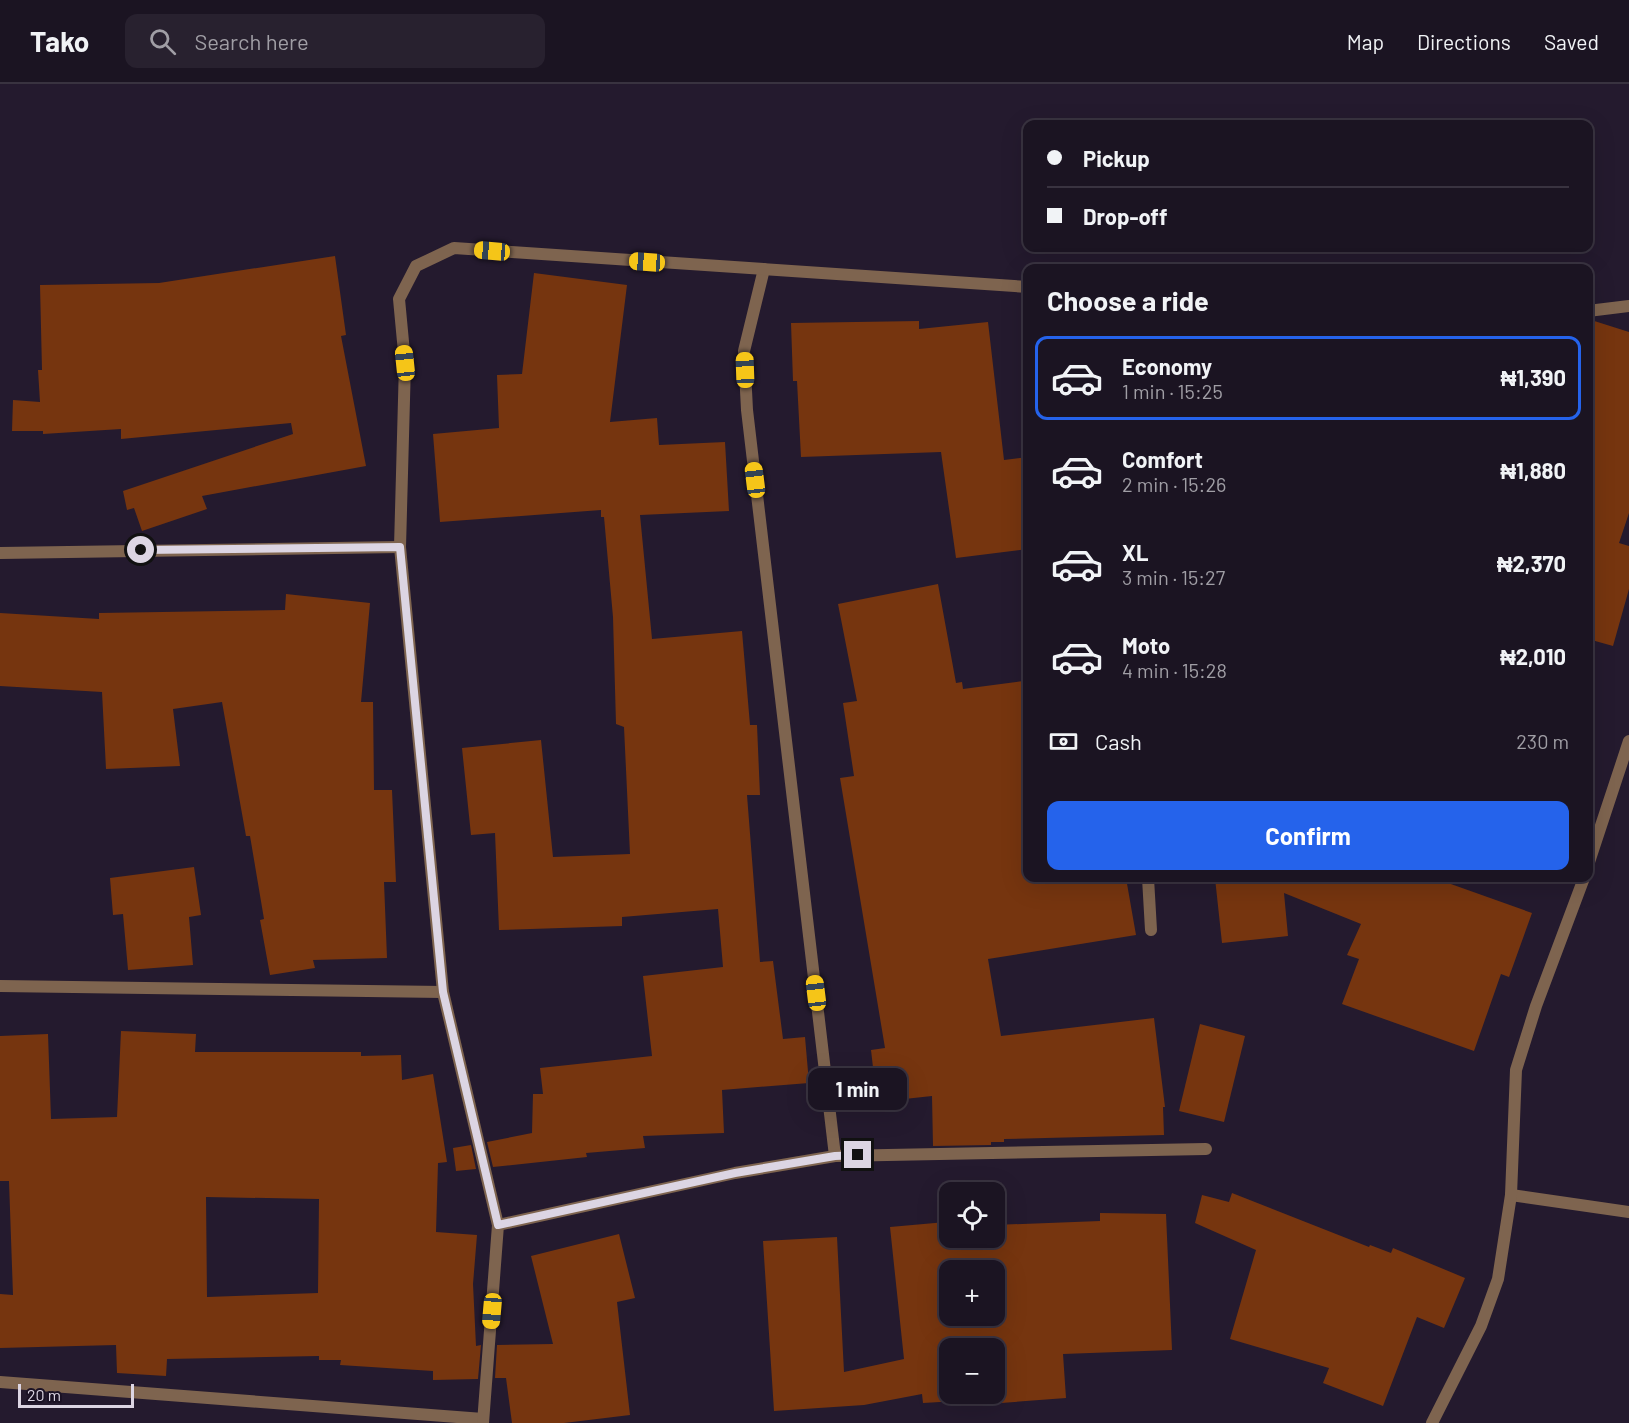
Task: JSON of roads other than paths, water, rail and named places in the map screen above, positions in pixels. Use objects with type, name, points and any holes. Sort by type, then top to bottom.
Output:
[{"type":"street","points":[[0,1382],[483,1421],[498,1225],[443,992],[400,547],[405,363],[399,299],[416,266],[454,248],[1023,287]]},
{"type":"street","points":[[764,269],[744,351],[747,410],[835,1156]]},
{"type":"street","points":[[1593,310],[1629,306]]},
{"type":"street","points":[[0,553],[400,547]]},
{"type":"street","points":[[1593,850],[1629,741]]},
{"type":"street","points":[[1148,882],[1151,930]]},
{"type":"street","points":[[1432,1423],[1481,1326],[1498,1279],[1511,1195],[1516,1070],[1536,1006],[1582,882]]},
{"type":"street","points":[[0,986],[443,992]]},
{"type":"street","points":[[498,1225],[735,1173],[835,1156],[1206,1149]]},
{"type":"street","points":[[1511,1195],[1629,1212]]}]
